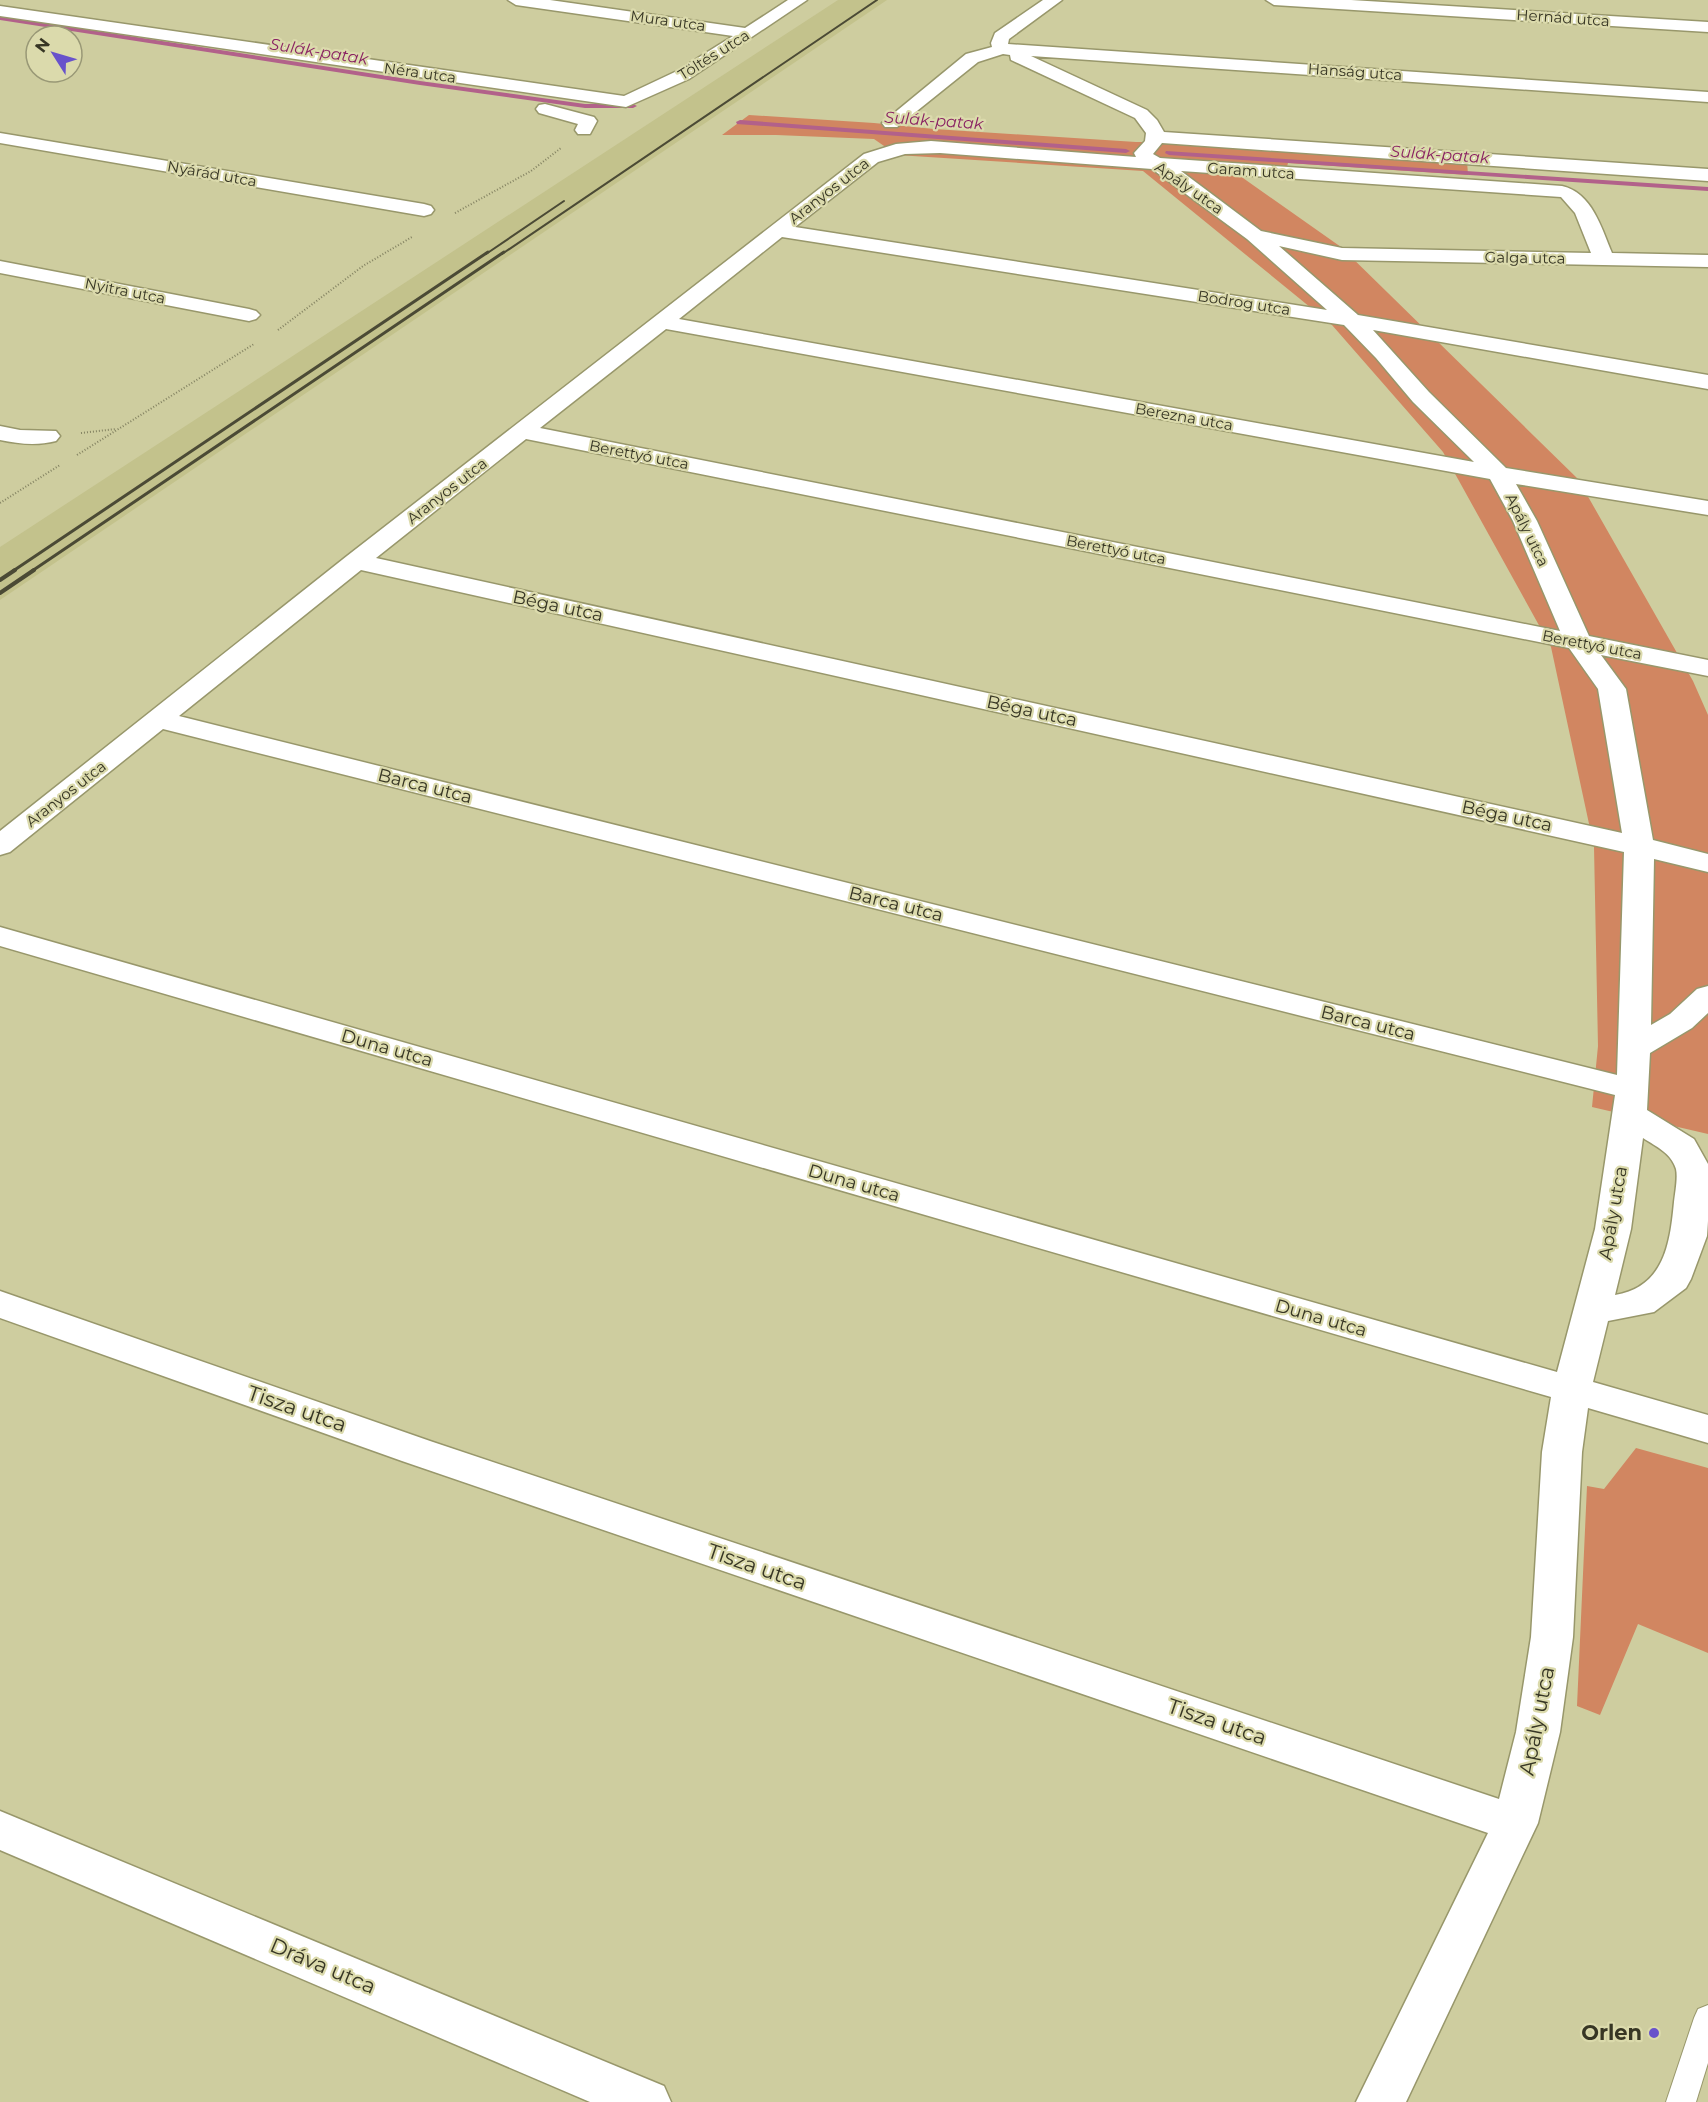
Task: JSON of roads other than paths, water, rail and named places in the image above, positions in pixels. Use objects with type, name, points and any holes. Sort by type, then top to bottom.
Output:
[{"type":"street","name":"Mura utca","points":[[516,0],[749,33]]},
{"type":"street","name":"Töltés utca","points":[[626,102],[683,75],[799,0]]},
{"type":"street","points":[[891,123],[972,58],[1002,49],[999,43],[1001,37],[1053,0]]},
{"type":"street","name":"Hernád utca","points":[[1274,0],[1708,27]]},
{"type":"street","name":"Néra utca","points":[[0,11],[626,102]]},
{"type":"street","name":"Néra utca","points":[[0,26],[24,29]]},
{"type":"street","name":"Néra utca","points":[[84,38],[488,99]]},
{"type":"street","name":"Hanság utca","points":[[1002,49],[1708,97]]},
{"type":"street","name":"Apály utca","points":[[1002,49],[1141,114],[1153,125],[1151,151],[1170,172],[1254,235],[1351,320],[1384,353],[1421,397],[1499,474],[1525,521],[1578,642],[1612,689],[1639,846],[1631,1102],[1612,1229],[1572,1390],[1562,1452],[1552,1637],[1538,1732],[1515,1823],[1381,2102]]},
{"type":"street","points":[[532,106],[580,117],[589,122],[584,130]]},
{"type":"street","name":"Nyárád utca","points":[[0,138],[424,210]]},
{"type":"street","name":"Garam utca","points":[[900,148],[940,147],[1101,160],[1151,151],[1708,175]]},
{"type":"street","name":"Aranyos utca","points":[[0,846],[356,561],[524,432],[871,158],[900,148]]},
{"type":"street","name":"Garam utca","points":[[1151,151],[1567,193],[1584,211],[1604,259]]},
{"type":"street","name":"Bodrog utca","points":[[780,231],[1351,320],[1708,382]]},
{"type":"street","name":"Galga utca","points":[[1254,235],[1342,254],[1708,261]]},
{"type":"street","name":"Galga utca","points":[[1297,273],[1342,254]]},
{"type":"street","name":"Nyitra utca","points":[[0,267],[249,315]]},
{"type":"street","name":"Berezna utca","points":[[661,322],[1499,474],[1708,508]]},
{"type":"street","name":"Berettyó utca","points":[[524,432],[1708,668]]},
{"type":"street","points":[[0,433],[20,437],[48,436]]},
{"type":"street","name":"Béga utca","points":[[356,561],[1708,863]]},
{"type":"street","name":"Barca utca","points":[[160,720],[1631,1102]]},
{"type":"street","name":"Duna utca","points":[[0,936],[1708,1429]]},
{"type":"street","points":[[1634,1049],[1681,1021],[1708,996]]},
{"type":"street","points":[[1591,1311],[1641,1302],[1673,1279],[1689,1236],[1694,1171],[1682,1147],[1631,1102]]},
{"type":"street","name":"Tisza utca","points":[[0,1304],[416,1451],[1515,1823]]},
{"type":"street","name":"Dráva utca","points":[[0,1830],[646,2102]]},
{"type":"lane","points":[[1681,2102],[1708,2018]]},
{"type":"waterway","name":"Sulák-patak","points":[[0,18],[420,83],[585,106],[633,106]]},
{"type":"waterway","name":"Sulák-patak","points":[[740,122],[1126,151]]},
{"type":"waterway","name":"Sulák-patak","points":[[1169,153],[1708,189]]},
{"type":"railway","points":[[502,254],[877,0]]},
{"type":"railway","points":[[486,254],[564,201]]},
{"type":"railway","points":[[13,571],[488,252]]},
{"type":"railway","points":[[32,571],[504,252]]},
{"type":"railway","points":[[0,580],[15,570]]},
{"type":"railway","points":[[0,593],[34,570]]},
{"type":"place","name":"Orlen","points":[[1654,2033]]}]
